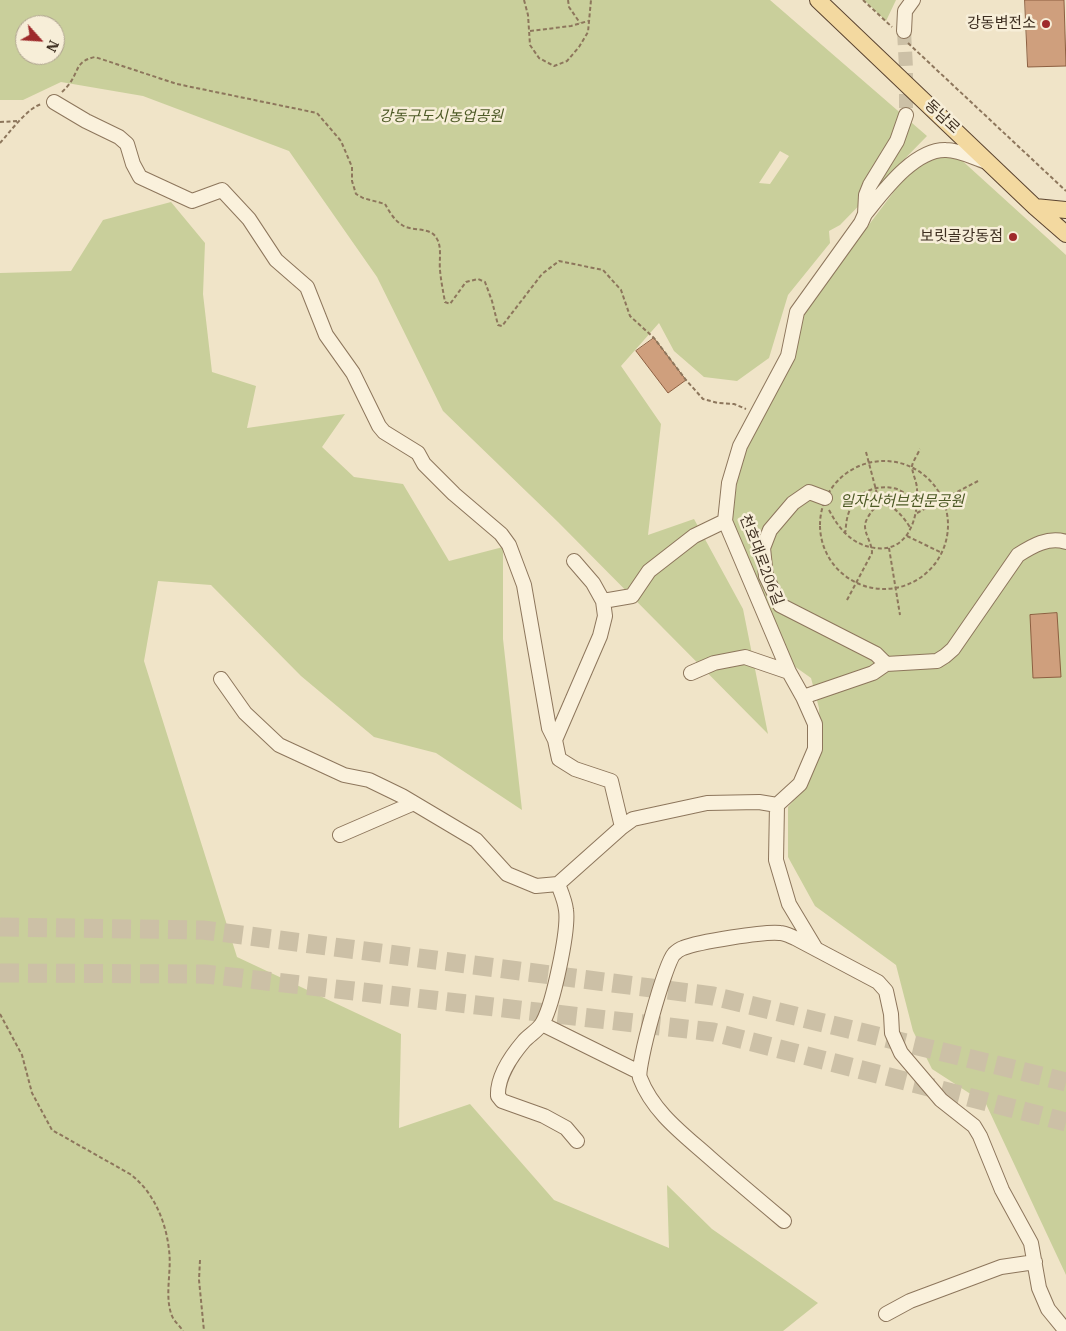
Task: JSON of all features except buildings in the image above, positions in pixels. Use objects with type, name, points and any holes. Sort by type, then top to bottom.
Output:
[{"type":"main road","name":"동남로","points":[[818,0],[1035,207],[1066,234]]},
{"type":"main road","points":[[1035,207],[1066,210]]},
{"type":"street","points":[[901,33],[905,11],[913,0]]},
{"type":"street","points":[[54,102],[86,121],[119,136],[127,144],[133,164],[140,177],[156,186],[192,201],[222,190],[249,219],[276,260],[307,286],[326,335],[353,373],[379,426],[384,432],[418,453],[424,464],[454,494],[501,534],[509,545],[524,585],[549,728],[555,740],[560,760],[574,769],[611,781],[622,827]]},
{"type":"street","name":"천호대로206길","points":[[777,805],[800,784],[815,749],[815,724],[789,672],[725,521],[729,483],[740,446],[788,356],[797,312],[861,223],[865,214],[866,195],[870,185],[897,141],[906,115]]},
{"type":"street","points":[[865,214],[885,189],[906,168],[927,155],[943,149],[954,150],[991,164]]},
{"type":"street","points":[[825,498],[809,492],[793,503],[770,530],[763,548],[766,576],[780,605],[876,654],[886,664]]},
{"type":"street","points":[[603,601],[632,596],[649,571],[694,536],[725,521]]},
{"type":"street","points":[[803,697],[872,673],[886,664],[937,661],[953,649],[1018,555],[1033,546],[1051,540],[1059,539],[1066,542]]},
{"type":"street","points":[[555,740],[600,636],[605,616],[603,601],[593,583],[574,561]]},
{"type":"street","points":[[691,673],[714,663],[745,657],[789,672]]},
{"type":"street","points":[[221,679],[245,713],[279,745],[344,775],[370,780],[414,803],[476,840],[507,874],[536,886],[558,884],[633,819],[707,802],[759,802],[777,805],[776,860],[789,904],[816,949]]},
{"type":"street","points":[[340,835],[414,803]]},
{"type":"street","points":[[558,884],[566,911],[566,931],[551,1003],[542,1024],[524,1041],[508,1064],[498,1086],[498,1096],[502,1101],[544,1116],[566,1128],[577,1141]]},
{"type":"street","points":[[784,1221],[689,1140],[662,1114],[647,1093],[639,1075],[643,1048],[666,970],[673,955],[682,948],[740,937],[781,933],[878,982],[886,991],[891,1014],[892,1033],[901,1053],[940,1100],[974,1126],[980,1136],[1002,1190],[1031,1243],[1040,1288],[1048,1309],[1066,1331]]},
{"type":"street","points":[[542,1024],[640,1072]]},
{"type":"street","points":[[886,1314],[910,1301],[1001,1267],[1035,1262]]},
{"type":"path","points":[[524,0],[528,15],[530,45],[539,58],[554,66],[567,61],[579,47],[588,32],[592,0]]},
{"type":"path","points":[[568,0],[569,7],[580,23]]},
{"type":"path","points":[[863,0],[901,33],[1066,191]]},
{"type":"path","points":[[530,31],[588,21]]},
{"type":"path","points":[[0,143],[36,105],[54,102],[71,82],[76,68],[86,59],[94,57],[177,84],[317,113],[341,141],[352,167],[352,181],[356,194],[385,204],[392,216],[402,225],[435,234],[439,241],[440,271],[445,302],[450,304],[466,282],[478,278],[484,282],[492,301],[498,325],[502,326],[542,274],[559,261],[602,270],[622,290],[630,316],[654,338],[703,399],[718,403],[734,404],[757,414]]},
{"type":"path","points":[[0,122],[19,121]]},
{"type":"path","points":[[825,498],[829,511],[845,534],[858,543],[872,548],[889,548],[897,544],[912,530],[917,513],[917,489],[912,467],[920,449]]},
{"type":"path","points":[[866,452],[880,506]]},
{"type":"path","points":[[884,460],[912,467],[931,480],[943,499],[947,512],[946,540],[942,553],[934,566],[910,584],[896,588],[876,588],[856,583],[840,572],[828,556],[821,538],[820,518],[825,498],[843,475],[855,467],[869,462],[884,460]]},
{"type":"path","points":[[917,513],[978,481]]},
{"type":"path","points":[[845,534],[848,514],[854,502],[864,492],[875,487],[898,489],[917,501]]},
{"type":"path","points":[[847,600],[872,553],[865,526],[868,516],[874,508],[886,505],[895,508],[904,517],[912,530]]},
{"type":"path","points":[[907,536],[942,553]]},
{"type":"path","points":[[889,548],[900,615]]},
{"type":"path","points":[[0,1014],[22,1055],[32,1093],[52,1130],[130,1174],[150,1192],[161,1216],[169,1250],[168,1292],[172,1316],[183,1331]]},
{"type":"path","points":[[200,1260],[199,1280],[204,1331]]},
{"type":"green space","name":"강동구도시농업공원","points":[[0,0],[770,0],[927,136],[840,225],[829,231],[830,243],[788,295],[769,358],[737,381],[704,377],[674,351],[659,323],[621,366],[661,424],[648,535],[694,519],[743,609],[768,734],[558,522],[443,411],[377,277],[289,151],[143,96],[61,82],[23,100],[0,100]],"holes":[[[780,151],[789,156],[770,184],[759,183]]]},
{"type":"green space","points":[[864,0],[896,0],[886,21]]},
{"type":"green space","name":"일자산허브천문공원","points":[[957,156],[1066,255],[1066,1275],[986,1104],[932,1069],[913,1031],[896,965],[815,906],[788,857],[788,807],[806,786],[820,755],[819,708],[811,678],[794,666],[732,521],[737,482],[747,446],[803,312],[908,173],[932,157]]},
{"type":"green space","points":[[171,202],[205,243],[203,294],[212,372],[256,386],[247,428],[345,414],[322,447],[354,477],[403,484],[449,561],[503,547],[503,639],[522,810],[436,753],[374,737],[301,676],[211,585],[158,581],[144,661],[237,957],[401,1034],[399,1128],[470,1104],[554,1200],[669,1248],[667,1185],[712,1229],[818,1303],[783,1331],[0,1331],[0,273],[71,271],[103,220]]},
{"type":"tunnel","points":[[904,31],[906,115]]},
{"type":"tunnel","points":[[0,927],[203,930],[713,996],[1066,1082]]},
{"type":"tunnel","points":[[0,973],[205,974],[713,1032],[1066,1122]]},
{"type":"place","name":"강동변전소","points":[[1046,24]]},
{"type":"place","name":"보릿골강동점","points":[[1013,237]]}]
